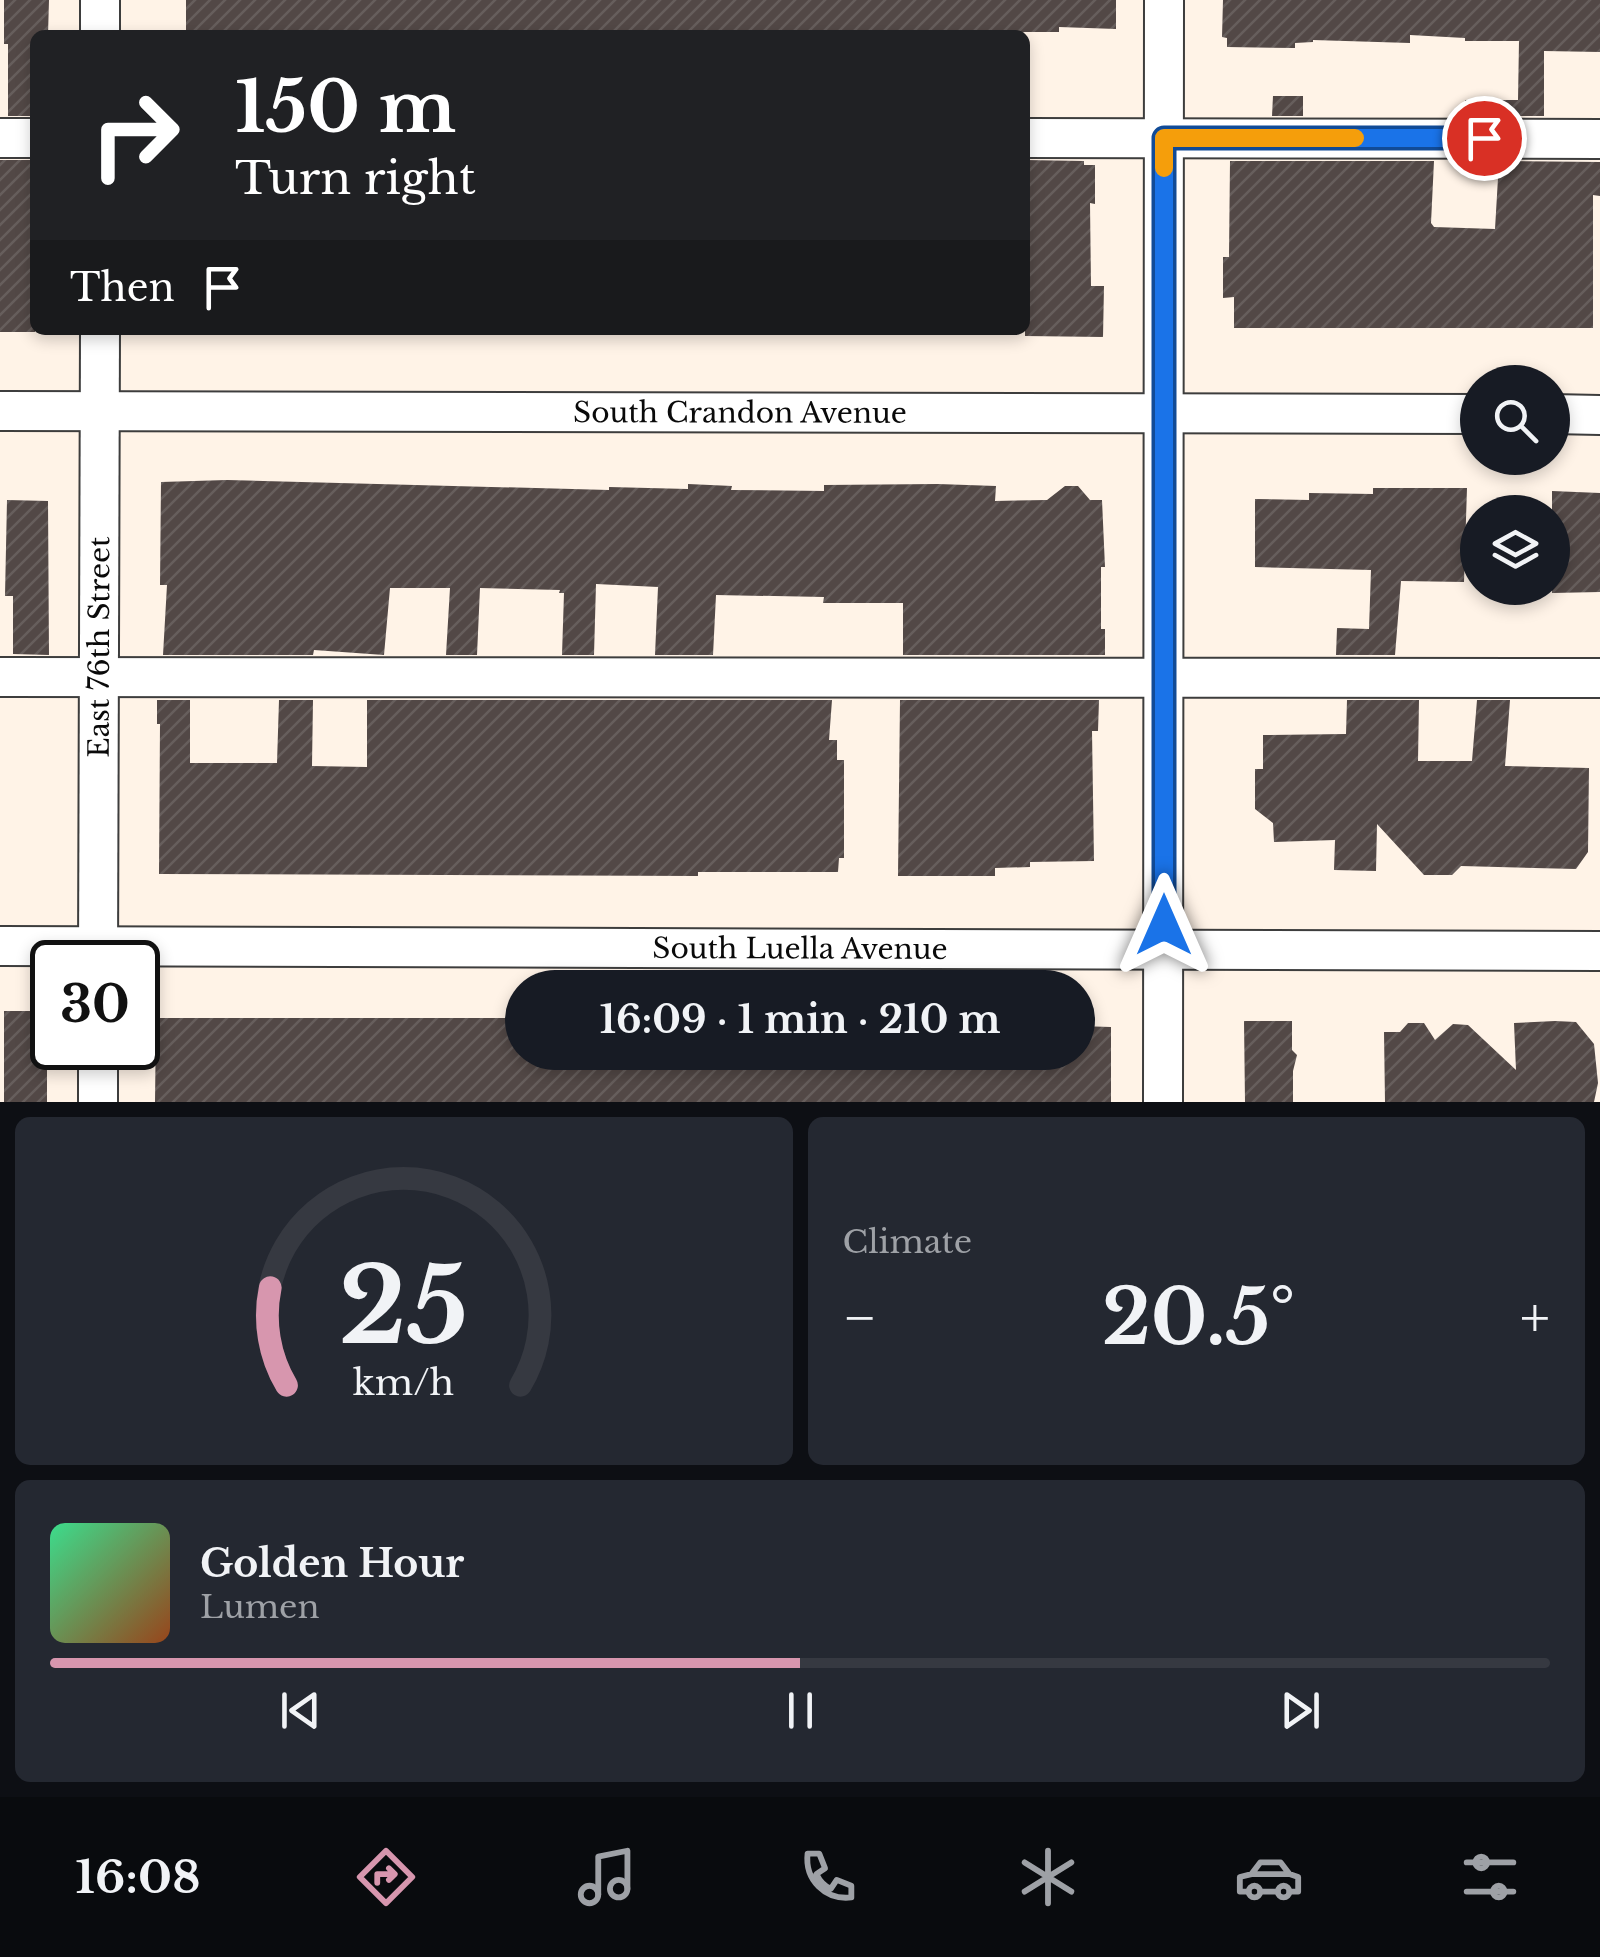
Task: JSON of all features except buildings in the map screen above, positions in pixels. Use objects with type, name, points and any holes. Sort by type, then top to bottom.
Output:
[{"type":"street","points":[[100,0],[100,30]]},
{"type":"street","points":[[1163,1102],[1164,0]]},
{"type":"street","points":[[0,138],[30,138]]},
{"type":"street","points":[[1030,138],[1600,139]]},
{"type":"street","name":"East 76th Street","points":[[98,940],[100,335]]},
{"type":"street","name":"South Crandon Avenue","points":[[0,411],[1460,414]]},
{"type":"street","points":[[1570,414],[1600,414]]},
{"type":"street","points":[[0,678],[1600,678]]},
{"type":"street","name":"South Luella Avenue","points":[[0,946],[30,948]]},
{"type":"street","name":"South Luella Avenue","points":[[160,954],[1600,951]]},
{"type":"street","points":[[98,1070],[98,1102]]},
{"type":"slow traffic","points":[[1164,168],[1164,138],[1355,138]]},
{"type":"route","points":[[1164,925],[1164,138],[1484,138]]}]
